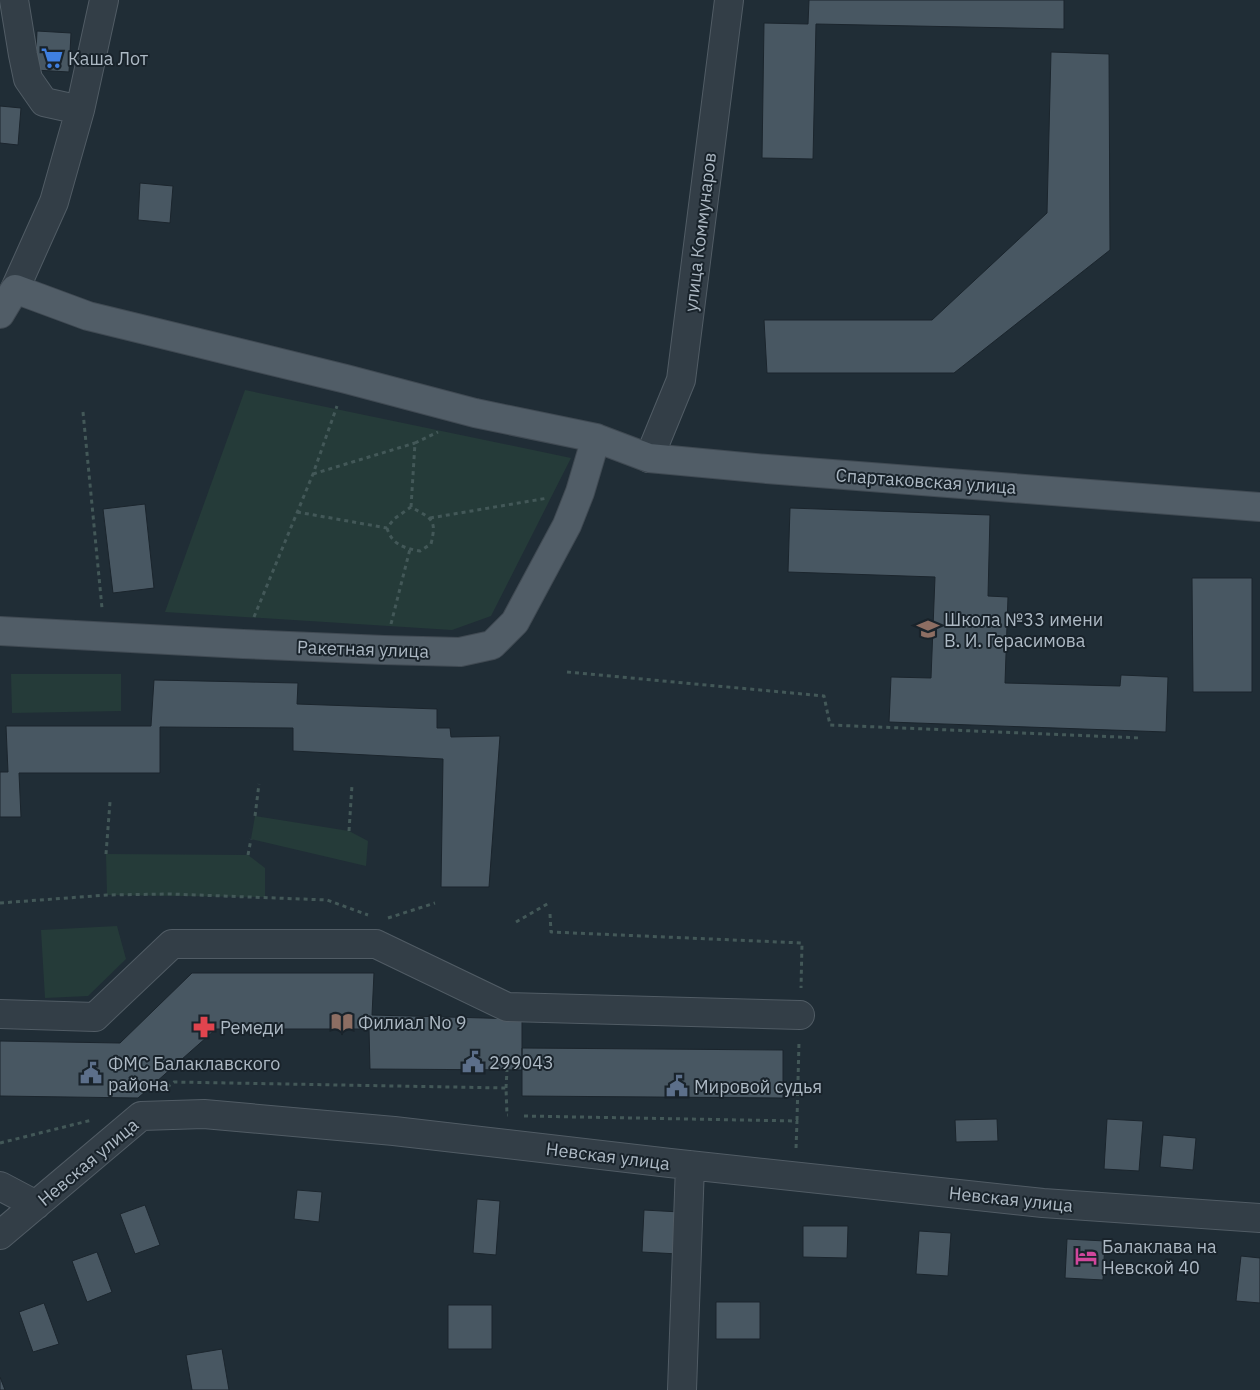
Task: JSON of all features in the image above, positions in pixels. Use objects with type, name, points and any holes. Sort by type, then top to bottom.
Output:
[{"type":"main road","name":"Спартаковская улица","points":[[15,289],[88,316],[346,379],[475,413],[596,438],[650,458],[767,469],[1260,507]]},
{"type":"main road","points":[[0,314],[15,289]]},
{"type":"main road","name":"Ракетная улица","points":[[0,631],[384,650],[460,652],[492,645],[515,622],[526,605],[567,525],[580,492],[596,438]]},
{"type":"street","points":[[14,0],[28,79],[44,102],[80,110]]},
{"type":"street","points":[[15,289],[54,202],[80,110],[104,0]]},
{"type":"street","name":"улица Коммунаров","points":[[650,458],[681,380],[729,0]]},
{"type":"street","points":[[0,1014],[96,1017],[172,944],[376,944],[507,1007],[800,1015]]},
{"type":"street","name":"Невская улица","points":[[0,1236],[140,1116],[204,1114],[385,1130],[1043,1203],[1260,1218]]},
{"type":"street","points":[[682,1390],[690,1165]]},
{"type":"street","points":[[0,1186],[36,1205]]},
{"type":"path","points":[[243,644],[313,474],[346,379]]},
{"type":"path","points":[[83,412],[105,636]]},
{"type":"path","points":[[313,474],[415,443],[475,413]]},
{"type":"path","points":[[411,507],[415,443]]},
{"type":"path","points":[[430,518],[580,492]]},
{"type":"path","points":[[387,528],[390,537],[398,544],[410,549],[420,551],[431,544],[435,528],[430,518],[411,507]]},
{"type":"path","points":[[387,528],[394,519],[411,507]]},
{"type":"path","points":[[297,512],[387,528]]},
{"type":"path","points":[[384,650],[410,549]]},
{"type":"path","points":[[567,672],[824,696],[830,725],[1141,738]]},
{"type":"path","points":[[255,816],[259,784]]},
{"type":"path","points":[[349,831],[352,785]]},
{"type":"path","points":[[106,854],[110,802]]},
{"type":"path","points":[[248,855],[251,839]]},
{"type":"path","points":[[0,903],[108,895],[171,894],[327,900],[374,916]]},
{"type":"path","points":[[516,922],[549,902]]},
{"type":"path","points":[[384,920],[435,903]]},
{"type":"path","points":[[550,914],[551,932],[802,943]]},
{"type":"path","points":[[506,1088],[507,1070]]},
{"type":"green space","points":[[245,390],[571,458],[491,616],[452,630],[165,612]]},
{"type":"green space","points":[[11,674],[121,674],[121,711],[12,713]]},
{"type":"green space","points":[[255,816],[349,831],[368,841],[366,866],[251,839]]},
{"type":"green space","points":[[106,854],[248,855],[265,868],[265,897],[107,895]]},
{"type":"green space","points":[[117,926],[126,959],[88,996],[45,998],[41,930]]},
{"type":"building","points":[[809,0],[1064,0],[1064,29],[816,24],[813,159],[762,158],[764,23],[808,24]]},
{"type":"building","points":[[37,31],[71,33],[69,72],[35,70]]},
{"type":"building","points":[[1051,52],[1109,54],[1110,250],[954,373],[767,373],[764,320],[932,320],[1047,213]]},
{"type":"building","points":[[0,106],[21,108],[18,145],[0,143]]},
{"type":"building","points":[[140,183],[173,186],[170,223],[138,220]]},
{"type":"building","points":[[145,504],[154,588],[113,593],[103,509]]},
{"type":"building","points":[[790,508],[990,515],[988,596],[1008,597],[1005,683],[1120,686],[1121,675],[1168,677],[1166,732],[889,722],[891,677],[931,678],[935,577],[788,572]]},
{"type":"building","points":[[1192,578],[1252,578],[1252,692],[1193,692]]},
{"type":"building","points":[[154,680],[298,683],[297,704],[437,709],[437,728],[450,728],[451,737],[500,736],[489,887],[441,887],[443,759],[293,751],[293,728],[160,727],[160,773],[19,773],[21,817],[0,817],[0,772],[8,772],[6,726],[151,726]]},
{"type":"building","points":[[192,973],[374,973],[372,1015],[522,1019],[522,1070],[370,1069],[369,1029],[216,1029],[138,1098],[0,1096],[0,1041],[120,1043]]},
{"type":"building","points":[[522,1048],[783,1050],[783,1098],[522,1096]]},
{"type":"building","points":[[997,1119],[998,1141],[956,1142],[955,1120]]},
{"type":"building","points":[[1107,1119],[1143,1121],[1139,1171],[1104,1169]]},
{"type":"building","points":[[1163,1135],[1196,1138],[1193,1170],[1160,1167]]},
{"type":"building","points":[[297,1190],[322,1192],[319,1222],[294,1219]]},
{"type":"building","points":[[477,1199],[500,1201],[496,1255],[473,1253]]},
{"type":"building","points":[[145,1205],[160,1245],[135,1254],[120,1214]]},
{"type":"building","points":[[644,1210],[680,1212],[678,1254],[642,1252]]},
{"type":"building","points":[[803,1226],[848,1226],[847,1258],[803,1257]]},
{"type":"building","points":[[919,1231],[951,1233],[948,1276],[916,1274]]},
{"type":"building","points":[[1067,1239],[1105,1241],[1103,1280],[1065,1278]]},
{"type":"building","points":[[97,1252],[112,1292],[87,1302],[72,1261]]},
{"type":"building","points":[[1241,1256],[1260,1258],[1260,1303],[1236,1301]]},
{"type":"building","points":[[716,1302],[760,1302],[760,1339],[716,1339]]},
{"type":"building","points":[[44,1303],[59,1344],[33,1352],[19,1312]]},
{"type":"building","points":[[448,1305],[492,1305],[492,1349],[448,1349]]},
{"type":"building","points":[[222,1349],[229,1390],[192,1390],[186,1355]]},
{"type":"building","points":[[0,1377],[5,1390],[0,1390]]},
{"type":"place","name":"Каша Лот","points":[[52,58]]},
{"type":"place","name":"Школа №33 имени В. И. Герасимова","points":[[928,629]]},
{"type":"place","name":"Филиал No 9","points":[[342,1022]]},
{"type":"place","name":"Ремеди","points":[[204,1027]]},
{"type":"place","name":"299043","points":[[473,1062]]},
{"type":"place","name":"ФМС Балаклавского района","points":[[91,1073]]},
{"type":"place","name":"Мировой судья","points":[[677,1086]]},
{"type":"place","name":"Балаклава на Невской 40","points":[[1086,1256]]}]
